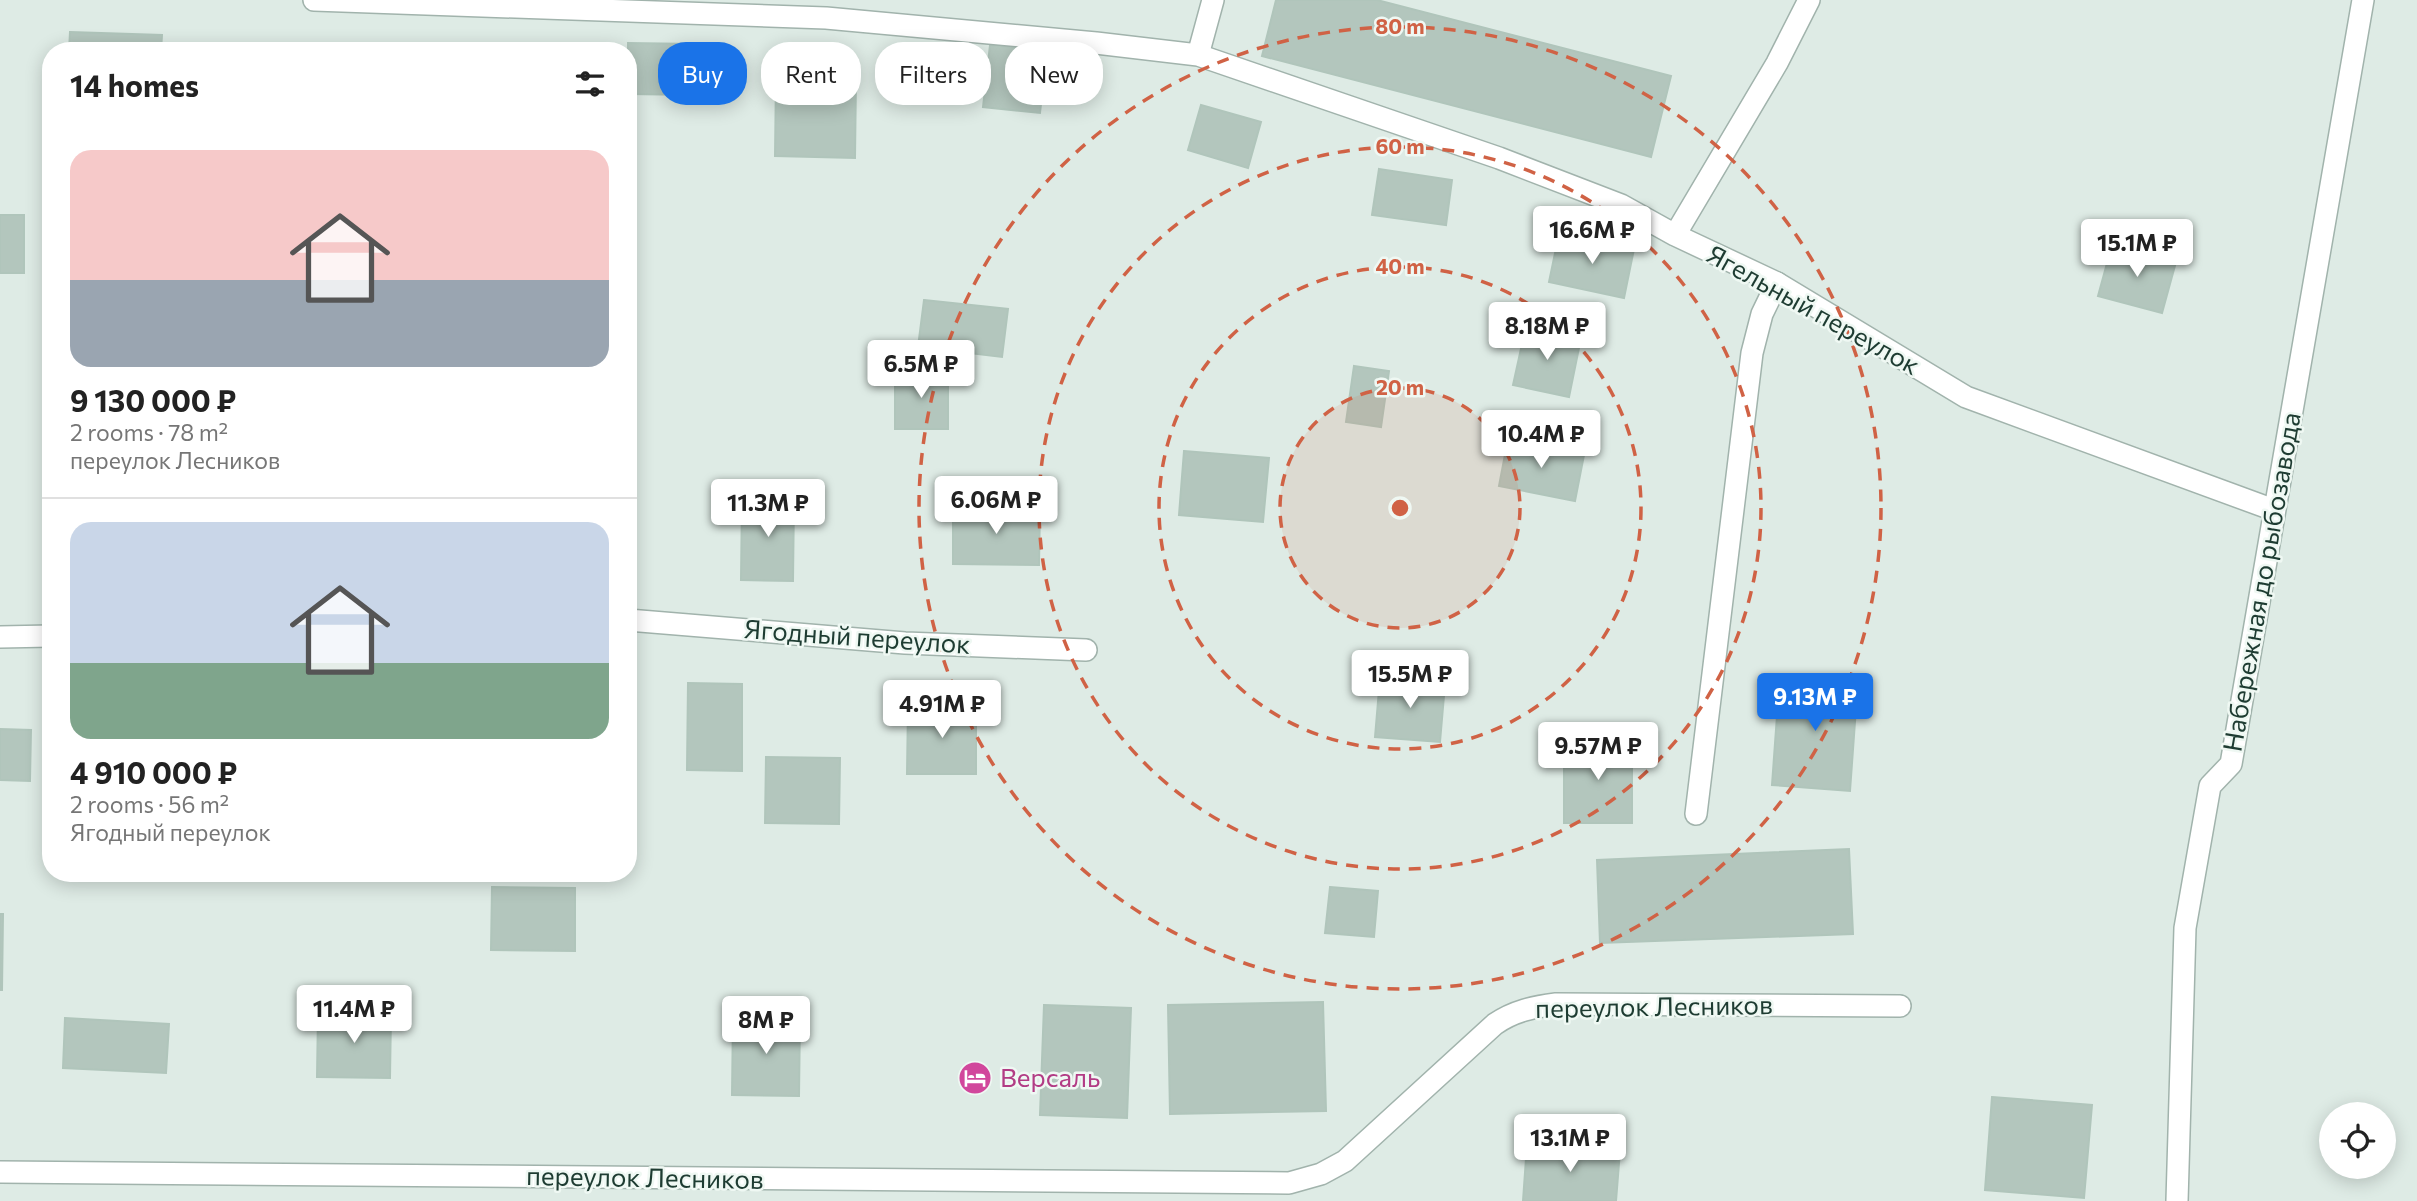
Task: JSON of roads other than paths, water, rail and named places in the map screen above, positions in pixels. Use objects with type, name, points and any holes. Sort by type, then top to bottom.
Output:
[{"type":"street","name":"Ягельный переулок","points":[[314,0],[827,9],[1198,55],[1499,158],[1621,205],[1675,235],[1777,284],[1966,397],[2274,510]]},
{"type":"street","points":[[1198,55],[1213,0]]},
{"type":"street","points":[[1675,235],[1777,63],[1809,0]]},
{"type":"street","name":"Набережная до рыбозавода","points":[[2177,1201],[2185,929],[2210,786],[2231,764],[2363,0]]},
{"type":"street","points":[[1696,814],[1752,353],[1762,314],[1777,284]]},
{"type":"street","name":"Ягодный переулок","points":[[637,622],[905,643],[1086,650]]},
{"type":"street","points":[[0,638],[42,636]]},
{"type":"street","name":"переулок Лесников","points":[[0,1172],[1140,1192],[1289,1183],[1321,1174],[1345,1161],[1495,1024],[1511,1013],[1535,1006],[1900,1006]]},
{"type":"place","name":"Версаль","points":[[975,1078]]}]
